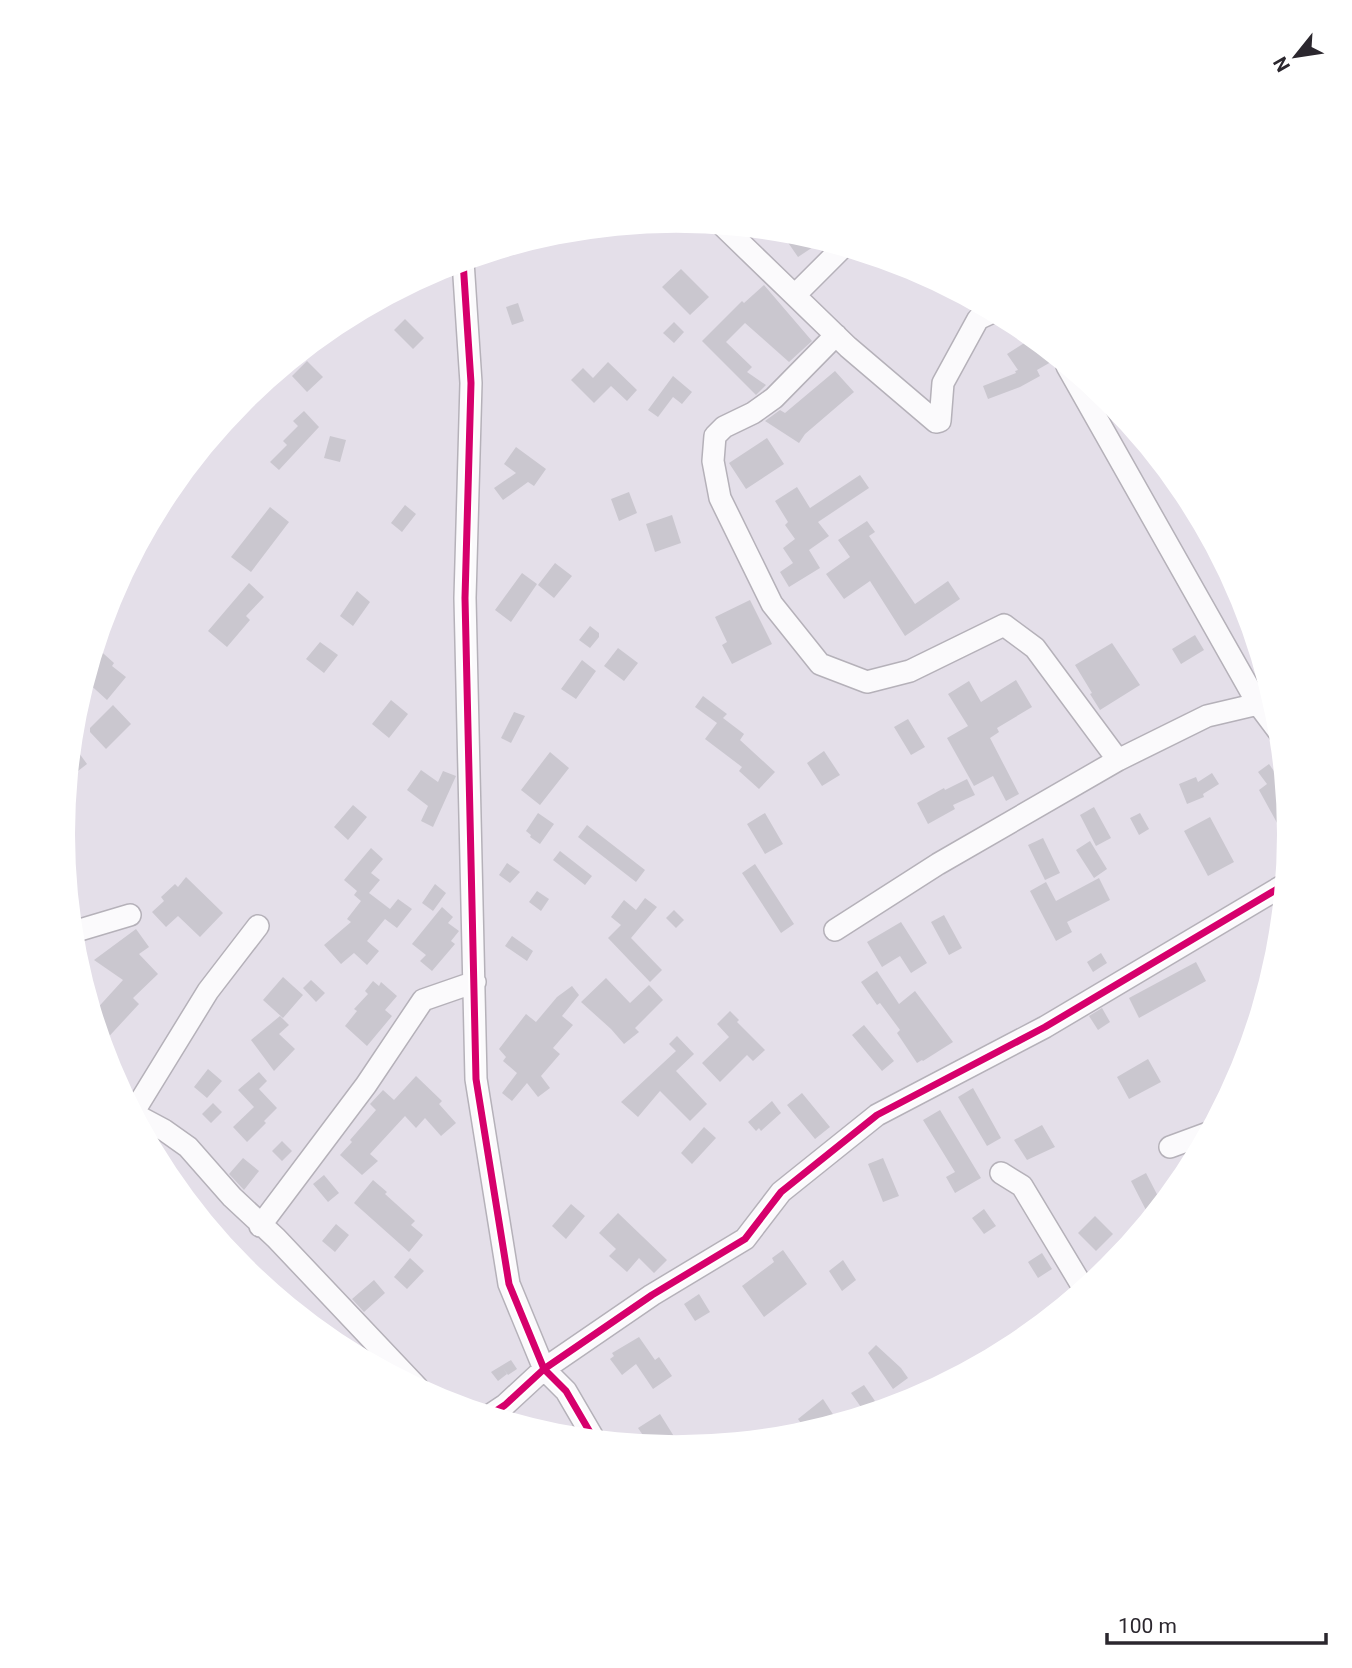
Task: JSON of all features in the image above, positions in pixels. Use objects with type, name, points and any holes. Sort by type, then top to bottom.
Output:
[{"type":"street","points":[[734,236],[836,335],[936,422],[940,421],[943,383],[978,319],[982,317]]},
{"type":"street","points":[[796,294],[835,255]]},
{"type":"street","points":[[464,272],[471,383],[465,598],[476,1079],[509,1284],[544,1369],[566,1391],[588,1428]]},
{"type":"street","points":[[836,335],[774,398],[753,413],[723,427],[715,436],[713,461],[720,498],[772,604],[820,664],[867,682],[909,671],[1004,625],[1035,648],[1118,760]]},
{"type":"street","points":[[1081,390],[1264,712]]},
{"type":"street","points":[[835,930],[938,864],[1118,760],[1207,716],[1258,704]]},
{"type":"street","points":[[500,1408],[544,1369],[652,1295],[745,1239],[781,1192],[877,1115],[1045,1027],[1274,891]]},
{"type":"street","points":[[83,929],[130,915]]},
{"type":"street","points":[[139,1104],[208,991],[258,926]]},
{"type":"street","points":[[260,1226],[366,1085],[423,1000],[475,982]]},
{"type":"street","points":[[149,1122],[188,1147],[260,1226],[276,1238],[397,1366]]},
{"type":"street","points":[[1170,1147],[1193,1138]]},
{"type":"street","points":[[1001,1173],[1022,1186],[1079,1280]]},
{"type":"building","points":[[789,244],[810,249],[798,257]]},
{"type":"building","points":[[681,269],[709,297],[690,315],[662,287]]},
{"type":"building","points":[[764,285],[812,341],[789,362],[745,323],[726,342],[752,367],[747,372],[766,385],[756,395],[702,341],[742,301],[744,303]]},
{"type":"building","points":[[518,303],[524,321],[512,325],[506,307]]},
{"type":"building","points":[[405,319],[424,338],[413,349],[394,330]]},
{"type":"building","points":[[674,322],[684,332],[674,343],[663,333]]},
{"type":"building","points":[[1023,344],[1049,363],[1037,370],[1040,376],[988,399],[983,386],[1018,370],[1007,354]]},
{"type":"building","points":[[307,361],[323,377],[307,392],[292,376]]},
{"type":"building","points":[[608,362],[637,390],[627,401],[611,386],[594,403],[571,380],[583,368],[593,378]]},
{"type":"building","points":[[835,371],[854,392],[805,434],[799,443],[765,421],[780,410],[785,413]]},
{"type":"building","points":[[673,376],[692,392],[682,404],[673,397],[658,417],[648,410]]},
{"type":"building","points":[[304,411],[319,427],[279,470],[270,462],[287,445],[283,441],[298,426],[293,421]]},
{"type":"building","points":[[330,436],[346,440],[340,462],[324,458]]},
{"type":"building","points":[[767,438],[784,464],[746,489],[729,463]]},
{"type":"building","points":[[516,447],[546,469],[534,486],[528,482],[503,500],[494,488],[516,473],[504,464]]},
{"type":"building","points":[[860,475],[869,488],[818,522],[829,536],[809,550],[820,568],[789,587],[780,572],[793,563],[783,548],[795,539],[785,525],[788,522],[775,501],[797,487],[810,508]]},
{"type":"building","points":[[629,492],[637,513],[619,521],[611,499]]},
{"type":"building","points":[[405,505],[416,514],[402,532],[391,523]]},
{"type":"building","points":[[270,507],[289,522],[251,572],[231,557]]},
{"type":"building","points":[[672,515],[681,543],[655,552],[646,524]]},
{"type":"building","points":[[867,521],[875,532],[869,536],[915,604],[948,581],[960,599],[905,636],[870,581],[844,599],[826,574],[850,557],[838,540]]},
{"type":"building","points":[[555,563],[572,576],[554,598],[538,585]]},
{"type":"building","points":[[522,573],[537,584],[511,622],[495,610]]},
{"type":"building","points":[[249,583],[264,597],[246,616],[250,620],[227,647],[208,631]]},
{"type":"building","points":[[357,591],[370,602],[353,626],[340,616]]},
{"type":"building","points":[[750,600],[772,644],[732,664],[722,645],[727,642],[715,617]]},
{"type":"building","points":[[590,626],[599,633],[599,637],[590,648],[579,640]]},
{"type":"building","points":[[1195,635],[1204,650],[1181,664],[1172,649]]},
{"type":"building","points":[[320,642],[338,655],[324,673],[306,659]]},
{"type":"building","points":[[1112,643],[1140,685],[1100,710],[1075,665]]},
{"type":"building","points":[[618,648],[638,663],[624,681],[604,666]]},
{"type":"building","points":[[103,653],[114,663],[112,666],[126,677],[107,700],[94,688]]},
{"type":"building","points":[[582,660],[596,671],[576,699],[561,689]]},
{"type":"building","points":[[1016,680],[1032,707],[997,728],[999,732],[990,738],[1019,794],[1006,801],[993,776],[974,786],[947,738],[968,726],[948,694],[969,681],[981,702]]},
{"type":"building","points":[[703,696],[727,714],[723,718],[744,734],[740,740],[775,772],[759,789],[739,771],[742,767],[705,739],[717,723],[695,707]]},
{"type":"building","points":[[391,700],[408,714],[389,738],[372,724]]},
{"type":"building","points":[[113,705],[131,724],[106,749],[90,732],[90,728]]},
{"type":"building","points":[[514,712],[525,716],[511,743],[501,738]]},
{"type":"building","points":[[908,719],[925,747],[911,755],[894,727]]},
{"type":"building","points":[[824,751],[840,775],[822,786],[807,763]]},
{"type":"building","points":[[550,752],[569,768],[540,805],[521,790]]},
{"type":"building","points":[[80,755],[87,764],[79,770]]},
{"type":"building","points":[[1269,764],[1273,770],[1276,822],[1259,790],[1267,784],[1258,772]]},
{"type":"building","points":[[421,770],[438,782],[443,771],[456,776],[433,827],[421,821],[428,806],[407,790]]},
{"type":"building","points":[[1212,773],[1219,784],[1203,794],[1204,797],[1187,804],[1179,784],[1196,777],[1198,782]]},
{"type":"building","points":[[967,779],[975,795],[953,805],[955,809],[928,824],[917,803]]},
{"type":"building","points":[[353,805],[367,817],[348,840],[334,827]]},
{"type":"building","points":[[1094,807],[1111,838],[1096,846],[1080,815]]},
{"type":"building","points":[[538,813],[554,824],[540,844],[526,831]]},
{"type":"building","points":[[765,813],[783,844],[765,854],[747,824]]},
{"type":"building","points":[[1140,813],[1149,829],[1139,835],[1130,818]]},
{"type":"building","points":[[1210,817],[1234,862],[1208,876],[1184,831]]},
{"type":"building","points":[[587,825],[645,870],[636,882],[578,837]]},
{"type":"building","points":[[1043,838],[1060,873],[1045,880],[1028,845]]},
{"type":"building","points":[[1090,841],[1107,869],[1094,878],[1076,850]]},
{"type":"building","points":[[371,848],[383,859],[371,873],[380,880],[369,893],[390,909],[398,899],[412,909],[397,928],[385,919],[367,941],[379,951],[367,965],[354,953],[341,964],[324,945],[351,922],[347,919],[361,901],[354,895],[357,891],[344,880]]},
{"type":"building","points":[[560,851],[592,876],[585,885],[553,860]]},
{"type":"building","points":[[507,863],[520,872],[510,883],[499,875]]},
{"type":"building","points":[[755,864],[794,924],[781,933],[742,873]]},
{"type":"building","points":[[186,877],[223,913],[200,937],[178,916],[166,927],[152,912],[164,901],[161,897],[175,884],[178,887]]},
{"type":"building","points":[[1099,878],[1110,900],[1067,922],[1072,932],[1056,941],[1030,891],[1046,882],[1056,901]]},
{"type":"building","points":[[435,884],[446,893],[433,911],[422,903]]},
{"type":"building","points":[[537,891],[549,899],[541,911],[529,902]]},
{"type":"building","points":[[645,898],[657,907],[631,938],[662,970],[650,982],[608,938],[621,925],[611,917],[624,900],[636,910]]},
{"type":"building","points":[[442,907],[453,917],[448,923],[459,931],[451,941],[455,944],[432,971],[420,961],[426,955],[412,944]]},
{"type":"building","points":[[674,910],[684,920],[676,928],[666,918]]},
{"type":"building","points":[[944,915],[962,948],[949,955],[931,922]]},
{"type":"building","points":[[901,922],[927,963],[911,973],[900,956],[882,967],[867,942]]},
{"type":"building","points":[[136,929],[149,947],[139,954],[158,974],[133,998],[139,1004],[110,1035],[101,1005],[123,980],[94,960]]},
{"type":"building","points":[[512,936],[533,951],[527,961],[505,946]]},
{"type":"building","points":[[1101,953],[1107,963],[1093,972],[1087,962]]},
{"type":"building","points":[[1196,962],[1206,981],[1139,1018],[1129,998]]},
{"type":"building","points":[[877,971],[899,1004],[915,991],[953,1042],[917,1063],[897,1033],[900,1030],[861,982]]},
{"type":"building","points":[[283,977],[303,995],[283,1018],[263,1000]]},
{"type":"building","points":[[606,978],[630,1003],[649,985],[663,1000],[635,1028],[639,1032],[624,1044],[581,1002]]},
{"type":"building","points":[[311,980],[325,993],[316,1002],[303,988]]},
{"type":"building","points":[[373,981],[379,986],[381,982],[397,996],[385,1010],[392,1016],[367,1046],[345,1026],[357,1011],[354,1009],[368,994],[365,991]]},
{"type":"building","points":[[572,986],[579,995],[562,1016],[573,1025],[553,1048],[560,1054],[541,1076],[550,1088],[538,1097],[527,1083],[512,1101],[502,1093],[517,1073],[503,1061],[506,1057],[499,1049],[526,1014],[536,1022],[557,997]]},
{"type":"building","points":[[1102,1008],[1110,1022],[1098,1030],[1089,1016]]},
{"type":"building","points":[[730,1011],[739,1020],[737,1022],[765,1050],[753,1061],[747,1055],[720,1082],[702,1063],[729,1037],[717,1024]]},
{"type":"building","points":[[280,1016],[289,1025],[279,1034],[295,1049],[274,1071],[251,1040]]},
{"type":"building","points":[[864,1025],[894,1061],[882,1071],[852,1035]]},
{"type":"building","points":[[677,1036],[694,1054],[676,1071],[707,1104],[690,1121],[660,1091],[638,1117],[621,1102],[676,1051],[669,1044]]},
{"type":"building","points":[[1148,1059],[1161,1082],[1129,1099],[1117,1077]]},
{"type":"building","points":[[208,1069],[222,1081],[207,1098],[194,1087]]},
{"type":"building","points":[[259,1072],[267,1081],[259,1089],[277,1108],[247,1142],[233,1127],[254,1107],[238,1090]]},
{"type":"building","points":[[416,1076],[442,1101],[439,1104],[456,1123],[441,1136],[425,1118],[416,1128],[405,1116],[370,1154],[378,1161],[362,1175],[340,1155],[376,1110],[370,1104],[383,1090],[394,1100]]},
{"type":"building","points":[[973,1088],[1001,1138],[987,1146],[958,1097]]},
{"type":"building","points":[[802,1093],[830,1127],[815,1139],[787,1105]]},
{"type":"building","points":[[772,1101],[781,1113],[761,1131],[759,1128],[756,1131],[748,1122]]},
{"type":"building","points":[[213,1103],[222,1112],[211,1123],[202,1114]]},
{"type":"building","points":[[940,1110],[981,1178],[955,1193],[946,1177],[955,1172],[923,1120]]},
{"type":"building","points":[[1042,1125],[1055,1147],[1027,1160],[1014,1140]]},
{"type":"building","points":[[704,1127],[716,1138],[692,1164],[681,1153]]},
{"type":"building","points":[[282,1141],[292,1151],[282,1161],[272,1151]]},
{"type":"building","points":[[243,1158],[259,1171],[244,1190],[229,1174]]},
{"type":"building","points":[[883,1158],[899,1196],[883,1202],[868,1164]]},
{"type":"building","points":[[1146,1173],[1157,1194],[1145,1209],[1131,1181]]},
{"type":"building","points":[[324,1175],[339,1193],[328,1202],[313,1184]]},
{"type":"building","points":[[373,1180],[415,1221],[411,1225],[423,1235],[409,1252],[354,1203]]},
{"type":"building","points":[[571,1204],[585,1216],[566,1239],[552,1226]]},
{"type":"building","points":[[984,1209],[996,1226],[984,1234],[972,1218]]},
{"type":"building","points":[[618,1213],[667,1260],[654,1273],[639,1258],[627,1272],[609,1256],[616,1249],[599,1233]]},
{"type":"building","points":[[1095,1216],[1113,1234],[1096,1251],[1078,1233]]},
{"type":"building","points":[[336,1224],[349,1235],[335,1252],[322,1241]]},
{"type":"building","points":[[783,1250],[807,1284],[764,1317],[742,1286],[774,1262],[772,1258]]},
{"type":"building","points":[[1042,1253],[1052,1269],[1038,1278],[1028,1262]]},
{"type":"building","points":[[410,1258],[424,1271],[407,1289],[394,1277]]},
{"type":"building","points":[[843,1260],[856,1280],[842,1291],[829,1271]]},
{"type":"building","points":[[374,1280],[385,1293],[364,1312],[352,1299]]},
{"type":"building","points":[[699,1294],[710,1312],[695,1321],[684,1304]]},
{"type":"building","points":[[639,1337],[655,1360],[659,1357],[672,1376],[653,1389],[636,1364],[622,1375],[610,1359],[614,1356],[612,1353]]},
{"type":"building","points":[[876,1345],[908,1378],[893,1389],[868,1353]]},
{"type":"building","points":[[511,1360],[517,1369],[508,1375],[503,1368],[507,1374],[498,1381],[491,1372]]},
{"type":"building","points":[[864,1385],[875,1401],[860,1406],[851,1393]]},
{"type":"building","points":[[823,1399],[832,1414],[800,1421],[798,1419]]},
{"type":"building","points":[[660,1414],[673,1435],[642,1433],[638,1428]]},
{"type":"cycle path","points":[[464,272],[471,383],[465,598],[476,1079],[509,1284],[544,1369],[566,1391],[588,1428]]},
{"type":"cycle path","points":[[500,1408],[544,1369],[652,1295],[745,1239],[781,1192],[877,1115],[1045,1027],[1274,891]]}]
